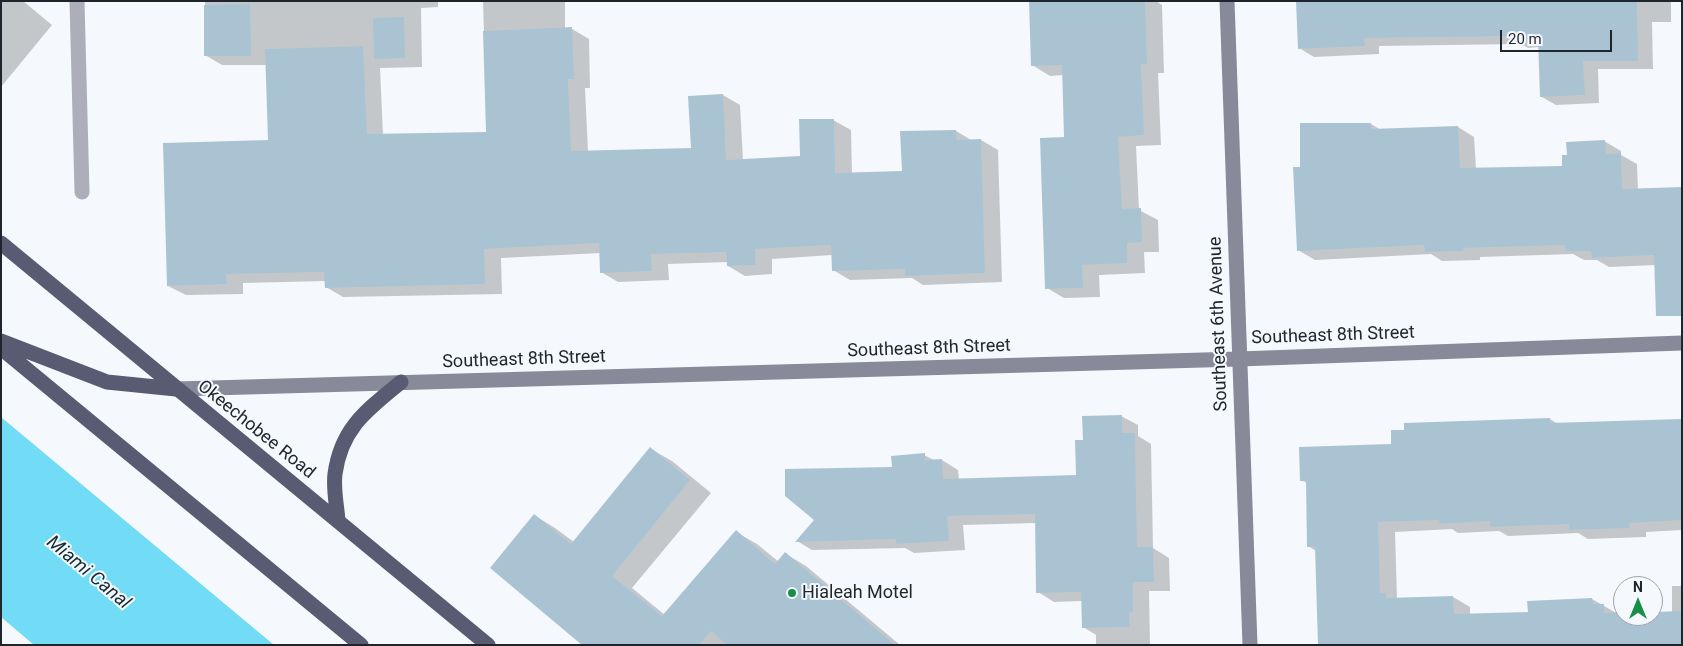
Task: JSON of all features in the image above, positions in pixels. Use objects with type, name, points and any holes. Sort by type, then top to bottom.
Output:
[{"type":"highway","name":"Okeechobee Road","points":[[1,243],[488,645]]},
{"type":"highway","points":[[1,341],[107,382],[176,388]]},
{"type":"highway","points":[[1,348],[361,645]]},
{"type":"highway","points":[[338,521],[335,476],[343,442],[364,412],[401,382]]},
{"type":"street","points":[[77,1],[82,192]]},
{"type":"street","name":"Southeast 6th Avenue","points":[[1227,1],[1250,645]]},
{"type":"street","name":"Southeast 8th Street","points":[[176,388],[1239,359],[1682,342]]},
{"type":"water","name":"Miami Canal","points":[[1,417],[274,645],[34,645],[1,617]]},
{"type":"building","points":[[1029,1],[1145,1],[1147,64],[1141,64],[1144,135],[1118,137],[1122,209],[1141,208],[1142,242],[1127,243],[1127,263],[1082,265],[1083,288],[1045,289],[1040,138],[1064,137],[1062,65],[1031,66]]},
{"type":"building","points":[[1296,1],[1637,1],[1638,61],[1583,61],[1585,95],[1540,97],[1538,39],[1512,40],[1511,36],[1364,38],[1365,46],[1298,49]]},
{"type":"building","points":[[250,4],[251,56],[204,56],[204,5]]},
{"type":"building","points":[[404,17],[405,58],[374,59],[373,18]]},
{"type":"building","points":[[572,27],[574,79],[568,79],[571,151],[691,148],[688,96],[723,94],[726,160],[800,156],[799,119],[834,119],[835,173],[902,171],[900,131],[956,130],[957,140],[981,139],[985,273],[905,276],[905,269],[832,271],[831,245],[755,249],[755,265],[727,266],[726,252],[651,254],[652,271],[600,273],[599,243],[484,249],[485,284],[325,288],[324,272],[226,274],[227,284],[167,286],[163,143],[268,140],[265,49],[363,46],[367,134],[486,132],[483,31]]},
{"type":"building","points":[[1300,123],[1371,123],[1371,129],[1458,126],[1460,168],[1562,166],[1562,155],[1567,155],[1566,142],[1605,140],[1606,154],[1621,153],[1622,189],[1682,187],[1682,316],[1656,316],[1654,255],[1592,258],[1591,251],[1566,251],[1565,245],[1463,248],[1464,251],[1425,252],[1424,245],[1297,251],[1293,167],[1300,167]]},
{"type":"building","points":[[1122,415],[1122,433],[1135,433],[1137,547],[1153,547],[1154,582],[1133,582],[1133,612],[1129,612],[1130,627],[1082,628],[1081,592],[1036,593],[1035,514],[947,516],[949,541],[896,544],[896,539],[795,542],[814,520],[785,496],[785,469],[892,467],[891,456],[925,453],[925,460],[942,459],[943,479],[1076,475],[1075,440],[1083,440],[1082,416]]},
{"type":"building","points":[[1550,418],[1550,423],[1681,419],[1682,520],[1629,523],[1630,528],[1569,530],[1569,524],[1490,527],[1490,521],[1440,524],[1439,520],[1378,522],[1380,593],[1386,593],[1386,598],[1453,596],[1454,614],[1528,612],[1527,601],[1592,598],[1593,604],[1604,604],[1604,613],[1613,613],[1613,626],[1663,626],[1663,612],[1682,611],[1682,645],[1318,645],[1315,547],[1307,547],[1306,481],[1300,481],[1299,447],[1391,444],[1391,430],[1404,430],[1404,423]]},
{"type":"building","points":[[650,447],[690,480],[612,576],[662,616],[736,530],[775,564],[785,552],[895,645],[727,645],[711,631],[699,645],[582,645],[490,568],[534,514],[571,544]]},
{"type":"place","name":"Hialeah Motel","points":[[792,593]]}]
